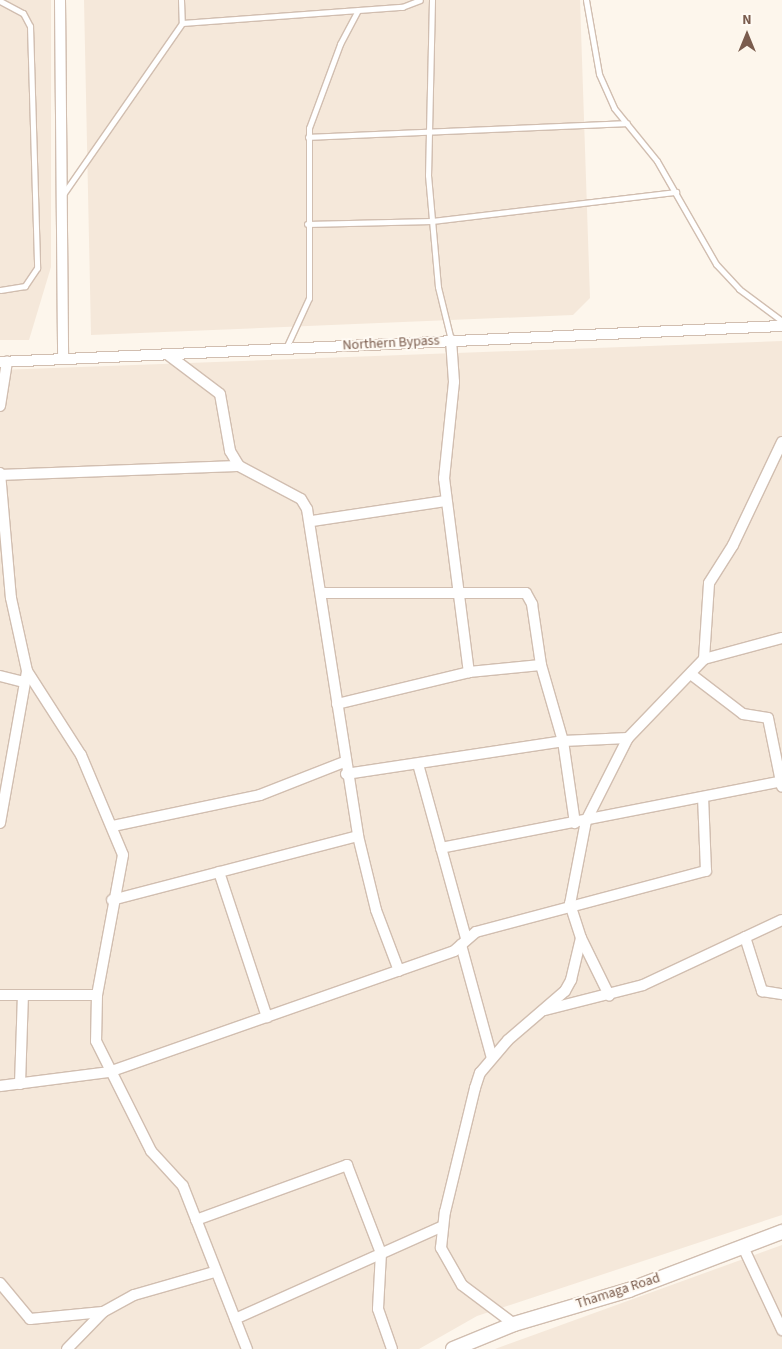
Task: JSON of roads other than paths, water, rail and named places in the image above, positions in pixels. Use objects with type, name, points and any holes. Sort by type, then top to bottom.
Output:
[{"type":"main road","name":"Thamaga Road","points":[[453,1349],[514,1324],[628,1290],[782,1232]]},
{"type":"street","points":[[60,0],[63,193],[62,359]]},
{"type":"street","name":"Northern Bypass","points":[[4,362],[782,326]]},
{"type":"street","points":[[451,340],[454,382],[444,468],[455,591],[469,672]]},
{"type":"street","points":[[167,354],[220,394],[230,451],[239,466]]},
{"type":"street","points":[[0,406],[4,362]]},
{"type":"street","points":[[581,822],[628,738],[692,675],[704,659],[709,583],[733,545],[782,442]]},
{"type":"street","points":[[247,1349],[214,1272],[183,1186],[151,1150],[109,1072],[96,1042],[97,995],[112,900],[123,855],[113,826],[81,755],[27,670],[11,598],[0,474],[239,466],[301,499],[312,521],[344,762],[358,836],[376,910],[399,971]]},
{"type":"street","points":[[312,521],[446,502]]},
{"type":"street","points":[[323,593],[455,591],[526,593],[532,604],[542,665],[563,741],[581,822],[570,904],[581,938],[609,995]]},
{"type":"street","points":[[704,659],[782,638]]},
{"type":"street","points":[[336,704],[469,672],[542,665]]},
{"type":"street","points":[[0,823],[27,670]]},
{"type":"street","points":[[441,848],[782,783],[768,718],[743,714],[692,675]]},
{"type":"street","points":[[0,676],[24,682]]},
{"type":"street","points":[[346,774],[563,741],[628,738]]},
{"type":"street","points":[[113,826],[260,795],[344,762]]},
{"type":"street","points":[[418,764],[441,848],[492,1058]]},
{"type":"street","points":[[0,1086],[109,1072],[399,971],[463,942],[570,904],[706,871],[703,797]]},
{"type":"street","points":[[112,900],[358,836]]},
{"type":"street","points":[[219,872],[267,1017]]},
{"type":"street","points":[[542,1011],[643,986],[782,920]]},
{"type":"street","points":[[745,937],[762,991],[782,994]]},
{"type":"street","points":[[514,1324],[462,1285],[441,1248],[441,1227],[475,1088],[492,1058],[572,980],[581,938]]},
{"type":"street","points":[[0,995],[97,995]]},
{"type":"street","points":[[20,1084],[23,995]]},
{"type":"street","points":[[196,1220],[343,1164],[349,1168],[381,1252],[378,1308],[392,1349]]},
{"type":"street","points":[[235,1319],[381,1252],[441,1227]]},
{"type":"street","points":[[743,1247],[782,1330]]},
{"type":"street","points":[[67,1349],[103,1312],[134,1295],[214,1272]]},
{"type":"street","points":[[0,1283],[30,1319],[103,1312]]},
{"type":"lane","points":[[63,193],[182,23],[182,0]]},
{"type":"lane","points":[[182,23],[402,7],[420,0]]},
{"type":"lane","points":[[432,0],[430,130],[432,221],[438,287],[451,340]]},
{"type":"lane","points":[[586,0],[598,74],[605,92],[676,192],[687,221],[727,278],[782,321]]},
{"type":"lane","points":[[0,1],[24,13],[30,26],[37,268],[25,286],[0,290]]},
{"type":"lane","points":[[286,348],[309,298],[307,224],[308,137],[340,44],[358,10]]},
{"type":"lane","points":[[308,137],[430,130],[627,123]]},
{"type":"lane","points":[[307,224],[432,221],[676,192]]}]
